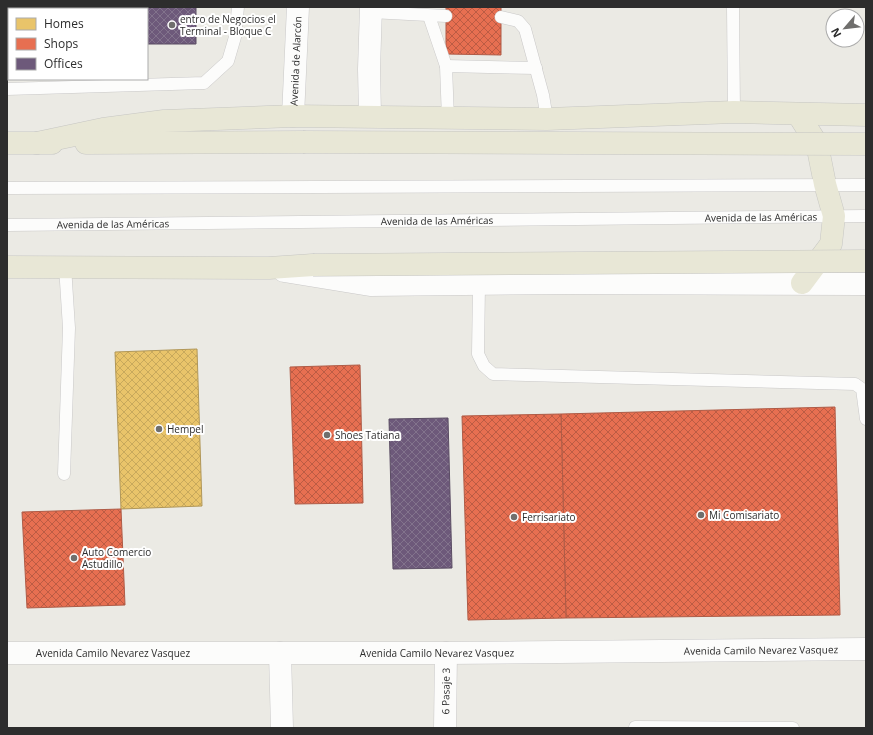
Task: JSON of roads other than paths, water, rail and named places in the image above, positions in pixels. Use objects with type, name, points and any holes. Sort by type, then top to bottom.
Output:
[{"type":"main road","points":[[37,143],[103,129],[164,120],[370,115],[448,119],[547,119],[734,112],[866,115]]},
{"type":"main road","points":[[798,114],[817,144],[825,184],[834,216],[831,244],[802,283]]},
{"type":"main road","points":[[7,143],[303,142],[866,144]]},
{"type":"main road","points":[[7,267],[65,266],[269,268],[313,265],[866,261]]},
{"type":"street","name":"Avenida de Alarcón","points":[[293,116],[298,7]]},
{"type":"street","points":[[370,115],[369,69],[371,10]]},
{"type":"street","points":[[269,268],[370,286],[802,283],[866,284]]},
{"type":"street","name":"Avenida Camilo Nevarez Vasquez","points":[[7,653],[446,653],[866,649]]},
{"type":"street","points":[[280,653],[282,728]]},
{"type":"street","name":"6 Pasaje 3","points":[[445,728],[446,653]]},
{"type":"lane","points":[[7,89],[204,83],[228,61],[235,37],[238,7]]},
{"type":"lane","points":[[733,7],[734,112]]},
{"type":"lane","points":[[371,10],[429,16],[446,16]]},
{"type":"lane","points":[[429,16],[446,66],[448,119]]},
{"type":"lane","points":[[501,17],[518,21],[525,29],[536,68],[547,119]]},
{"type":"lane","points":[[446,66],[536,68]]},
{"type":"lane","points":[[7,188],[866,185]]},
{"type":"lane","name":"Avenida de las Américas","points":[[7,225],[866,216]]},
{"type":"lane","points":[[64,474],[69,328],[65,266]]},
{"type":"lane","points":[[479,285],[478,354],[484,366],[493,374],[855,384],[862,389],[866,419]]},
{"type":"lane","points":[[635,726],[793,728]]},
{"type":"place","name":"entro de Negocios el Terminal - Bloque C","points":[[172,25]]},
{"type":"place","name":"Hempel","points":[[159,429]]},
{"type":"place","name":"Shoes Tatiana","points":[[327,435]]},
{"type":"place","name":"Mi Comisariato","points":[[701,515]]},
{"type":"place","name":"Ferrisariato","points":[[514,517]]},
{"type":"place","name":"Auto Comercio Astudillo","points":[[74,558]]}]
